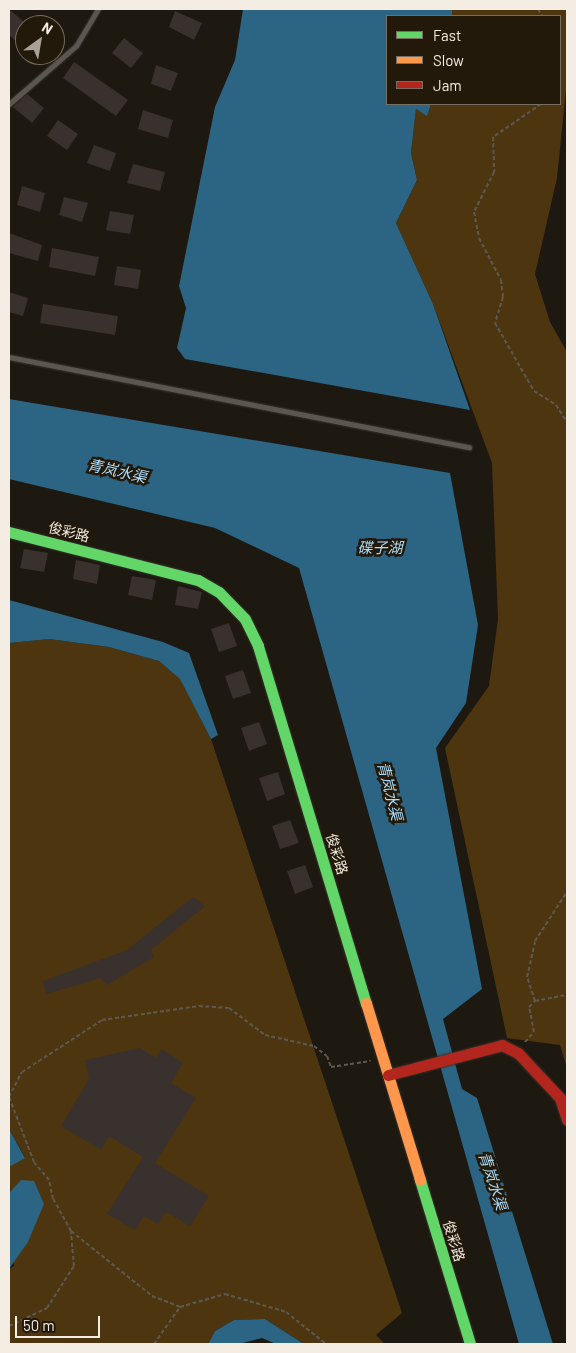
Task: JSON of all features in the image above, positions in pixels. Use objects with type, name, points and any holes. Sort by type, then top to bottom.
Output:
[{"type":"street","name":"俊彩路","points":[[9,532],[198,580],[219,592],[245,619],[261,655],[470,1344]]},
{"type":"street","points":[[388,1075],[502,1045],[518,1053],[560,1098],[567,1120]]},
{"type":"lane","points":[[9,104],[76,46],[98,9]]},
{"type":"lane","points":[[9,357],[469,447]]},
{"type":"path","points":[[541,105],[493,137],[494,172],[474,212],[479,238],[501,280],[503,297],[495,324],[534,392],[556,405],[567,422]]},
{"type":"path","points":[[535,1001],[527,977],[535,941],[567,892]]},
{"type":"path","points":[[502,1045],[525,1042],[534,1032],[528,1007],[535,1001],[567,995]]},
{"type":"path","points":[[326,1344],[286,1312],[252,1299],[225,1294],[180,1307],[152,1296],[71,1231],[53,1199],[49,1180],[34,1162],[9,1096],[22,1072],[102,1020],[198,1006],[229,1008],[265,1035],[314,1046],[327,1056],[331,1067],[366,1060],[385,1063]]},
{"type":"path","points":[[9,1326],[47,1308],[60,1291],[74,1266],[71,1231]]},
{"type":"path","points":[[154,1344],[180,1307]]},
{"type":"shaded area","points":[[452,9],[567,9],[567,80],[557,178],[535,274],[550,322],[567,352],[567,1068],[560,1045],[507,1038],[445,748],[489,686],[498,619],[492,463],[433,304],[396,223],[417,180],[411,153],[416,109],[427,115],[431,105],[561,105],[561,15],[452,15]]},
{"type":"shaded area","points":[[49,639],[109,647],[159,661],[180,678],[211,739],[402,1313],[376,1335],[385,1344],[304,1344],[265,1319],[234,1320],[215,1331],[208,1344],[9,1344],[9,1269],[14,1266],[9,1164],[25,1157],[9,1129],[9,643]]},
{"type":"water","points":[[243,9],[452,9],[452,15],[386,15],[386,105],[431,105],[427,116],[416,109],[411,153],[417,180],[396,223],[433,304],[470,410],[185,359],[177,348],[186,308],[179,286],[215,107],[235,60]]},
{"type":"water","name":"碟子湖","points":[[9,399],[450,473],[478,625],[466,703],[436,748],[482,989],[443,1019],[462,1089],[477,1098],[553,1344],[519,1344],[299,568],[215,528],[9,479]]},
{"type":"water","points":[[9,600],[163,642],[189,653],[218,735],[211,739],[180,679],[159,661],[109,647],[49,639],[9,643]]},
{"type":"water","points":[[9,1129],[25,1158],[11,1166],[9,1164]]},
{"type":"water","points":[[21,1180],[34,1181],[44,1204],[28,1242],[9,1269],[9,1193]]},
{"type":"water","points":[[265,1319],[304,1344],[276,1344],[262,1338],[239,1344],[208,1344],[215,1331],[234,1320]]},
{"type":"building","points":[[9,9],[16,15],[15,40],[9,35]]},
{"type":"building","points":[[175,11],[202,23],[194,40],[169,27]]},
{"type":"building","points":[[124,38],[143,53],[131,68],[112,53]]},
{"type":"building","points":[[74,62],[128,100],[116,116],[63,78]]},
{"type":"building","points":[[156,65],[178,73],[171,91],[151,84]]},
{"type":"building","points":[[27,94],[44,108],[32,123],[13,107]]},
{"type":"building","points":[[143,110],[173,120],[168,138],[138,129]]},
{"type":"building","points":[[58,120],[78,134],[67,150],[47,136]]},
{"type":"building","points":[[94,145],[116,153],[110,171],[87,163]]},
{"type":"building","points":[[133,164],[165,172],[160,191],[127,183]]},
{"type":"building","points":[[22,186],[45,193],[40,212],[17,205]]},
{"type":"building","points":[[64,197],[88,203],[82,222],[59,215]]},
{"type":"building","points":[[110,211],[134,215],[130,234],[106,230]]},
{"type":"building","points":[[9,233],[42,245],[38,261],[9,253]]},
{"type":"building","points":[[52,248],[99,257],[95,276],[49,267]]},
{"type":"building","points":[[117,266],[141,270],[138,289],[114,285]]},
{"type":"building","points":[[9,292],[28,298],[23,316],[9,312]]},
{"type":"building","points":[[43,304],[118,316],[115,335],[40,323]]},
{"type":"building","points":[[24,549],[48,553],[44,572],[20,568]]},
{"type":"building","points":[[76,560],[100,565],[97,584],[73,579]]},
{"type":"building","points":[[132,576],[156,580],[152,600],[128,595]]},
{"type":"building","points":[[178,586],[202,592],[198,609],[175,605]]},
{"type":"building","points":[[229,623],[237,646],[219,652],[211,629]]},
{"type":"building","points":[[243,670],[251,693],[233,699],[225,676]]},
{"type":"building","points":[[259,722],[267,744],[249,751],[241,728]]},
{"type":"building","points":[[278,772],[285,794],[267,801],[259,778]]},
{"type":"building","points":[[290,820],[299,843],[280,849],[272,826]]},
{"type":"building","points":[[305,865],[313,887],[295,894],[287,871]]},
{"type":"building","points":[[193,897],[205,906],[151,950],[154,957],[107,985],[101,978],[46,994],[43,981],[127,950]]},
{"type":"building","points":[[140,1048],[156,1058],[162,1049],[183,1063],[171,1083],[196,1098],[155,1163],[209,1196],[190,1226],[166,1212],[158,1224],[144,1216],[135,1230],[107,1214],[143,1157],[109,1136],[101,1150],[61,1126],[89,1079],[85,1060]]},
{"type":"traffic: fast","points":[[9,532],[198,580],[219,592],[245,619],[258,646],[366,1003]]},
{"type":"traffic: fast","points":[[420,1180],[470,1344]]},
{"type":"traffic: slow","points":[[366,1003],[420,1180]]},
{"type":"traffic: jam","points":[[388,1075],[502,1045],[518,1053],[560,1098],[567,1120]]},
{"type":"water label","name":"青岚水渠","points":[[117,471]]},
{"type":"water label","name":"青岚水渠","points":[[390,791]]},
{"type":"water label","name":"青岚水渠","points":[[493,1181]]}]
